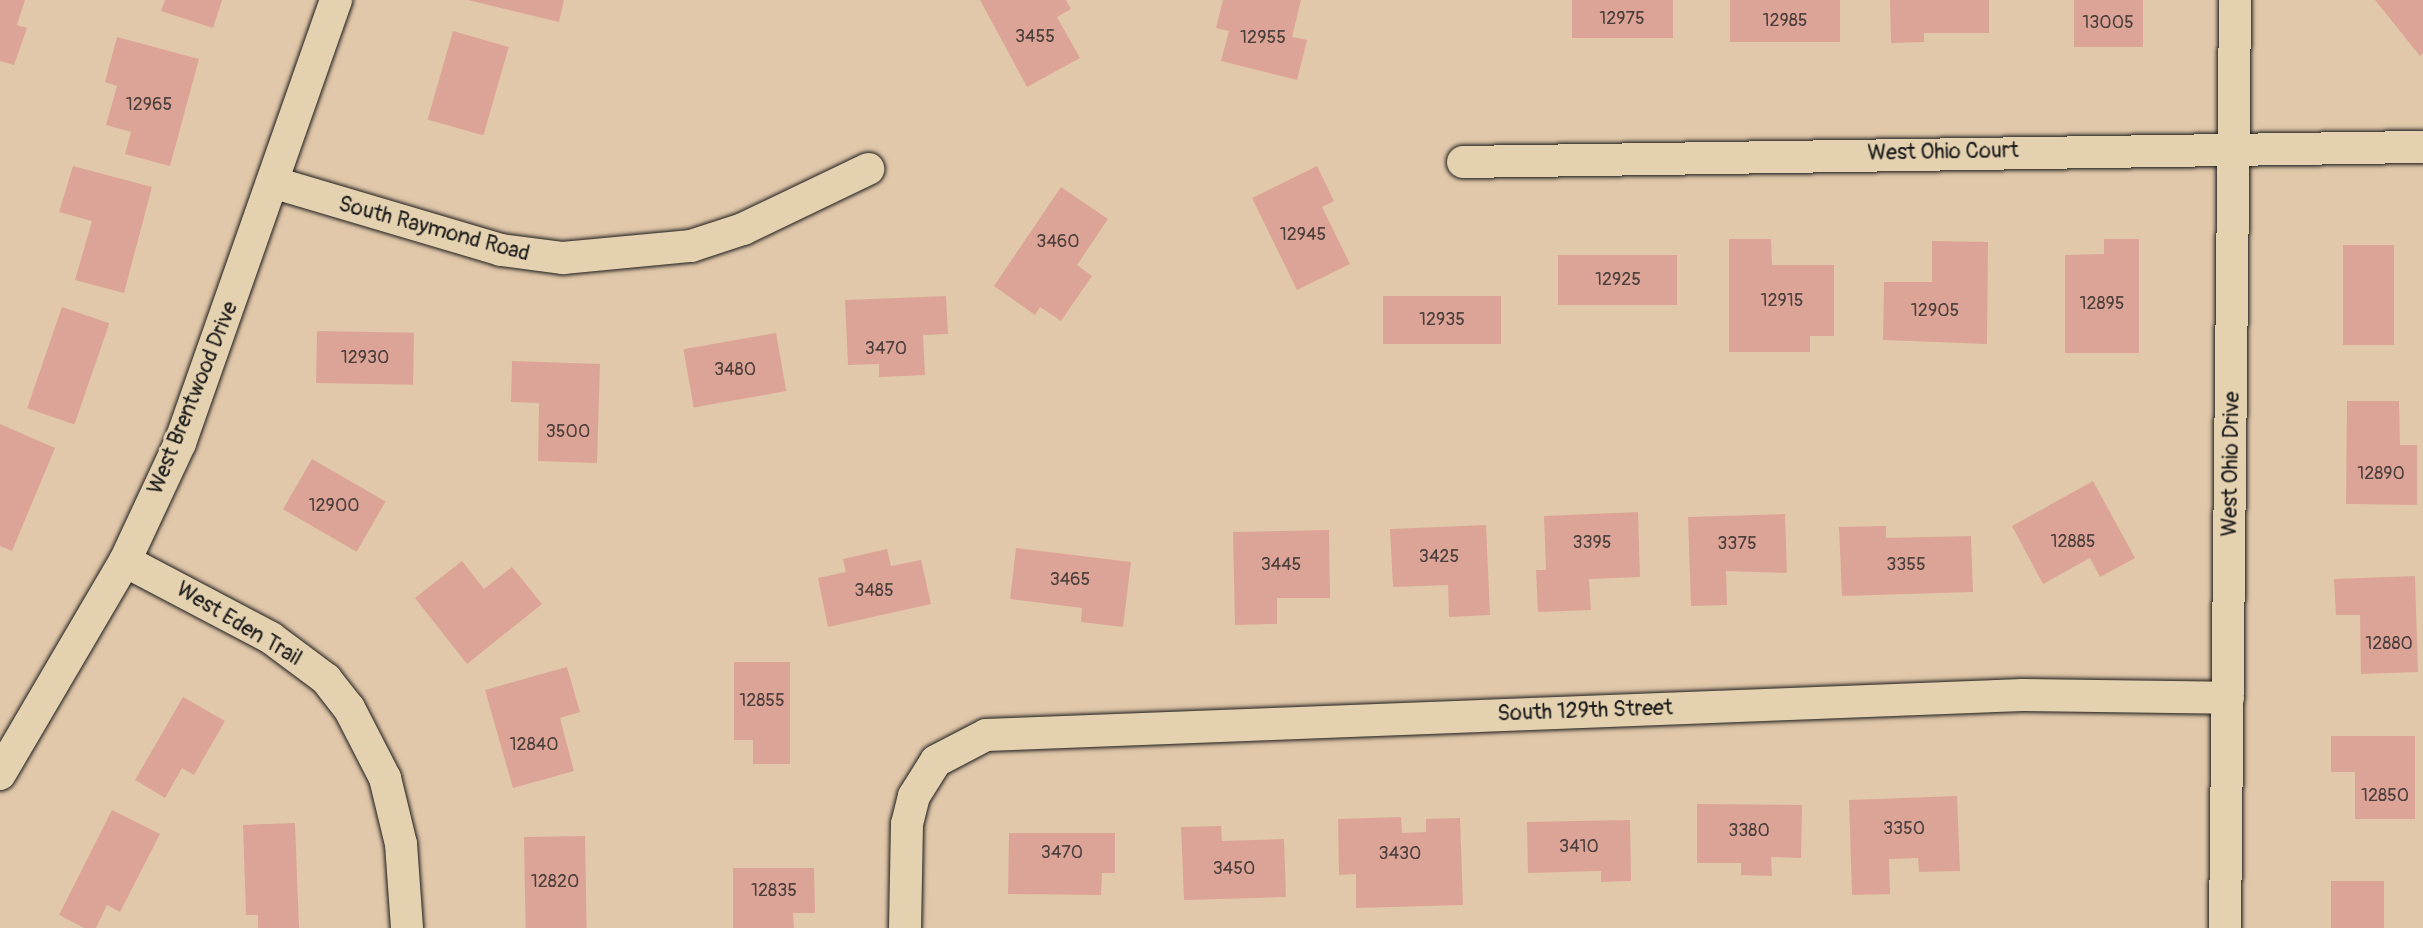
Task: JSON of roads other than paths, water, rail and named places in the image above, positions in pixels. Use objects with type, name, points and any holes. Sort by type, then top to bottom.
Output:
[{"type":"street","name":"West Brentwood Drive","points":[[0,774],[125,561],[180,443],[275,183],[336,0]]},
{"type":"street","name":"West Ohio Drive","points":[[2225,928],[2235,0]]},
{"type":"street","name":"West Ohio Court","points":[[1463,162],[2234,147],[2423,147]]},
{"type":"street","name":"South Raymond Road","points":[[275,183],[501,250],[563,258],[691,246],[743,229],[868,169]]},
{"type":"street","name":"West Eden Trail","points":[[125,561],[271,638],[326,679],[349,708],[385,778],[401,844],[407,928]]},
{"type":"street","name":"South 129th Street","points":[[905,928],[910,810],[927,773],[947,753],[986,735],[1013,731],[2023,695],[2228,698]]}]
